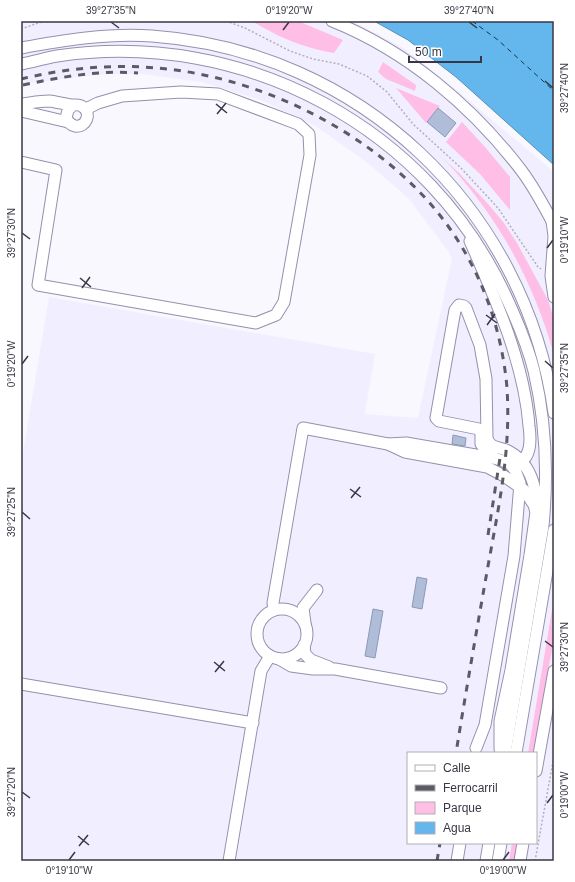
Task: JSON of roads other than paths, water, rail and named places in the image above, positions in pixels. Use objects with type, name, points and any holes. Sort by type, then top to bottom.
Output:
[{"type":"street","points":[[332,21],[393,52],[439,85],[492,134],[521,171],[536,193],[553,223],[554,236],[551,276],[554,297]]},
{"type":"street","points":[[21,48],[56,41],[117,36],[152,36],[223,47],[258,57],[297,72],[334,90],[368,110],[401,136],[454,188],[494,242],[513,277],[531,320],[549,381],[554,412]]},
{"type":"street","points":[[21,64],[57,56],[118,52],[151,52],[186,56],[219,63],[250,71],[290,86],[326,104],[358,123],[391,147],[417,170],[443,197],[483,251],[501,284],[519,325],[534,369],[545,439],[546,479],[543,526],[504,752]]},
{"type":"street","points":[[21,162],[56,170],[38,285],[256,323],[276,315],[284,302],[310,155],[309,134],[298,124],[218,94],[181,92],[122,96],[86,109]]},
{"type":"street","points":[[21,104],[50,101],[79,105],[86,109],[88,116],[84,124],[74,126],[68,122],[21,111]]},
{"type":"street","points":[[68,122],[66,113],[73,105]]},
{"type":"street","points":[[274,610],[273,603],[303,428],[388,444],[404,452],[479,460],[494,458],[516,464],[521,462],[528,453],[530,439],[528,411],[520,370],[491,288],[460,219]]},
{"type":"street","points":[[494,458],[481,444],[481,434],[479,429],[439,421],[436,418],[455,310],[459,305],[466,308],[480,345],[486,379],[488,441],[493,446],[511,453],[521,462],[529,472],[536,490],[536,512],[530,555],[500,721],[500,752]]},
{"type":"street","points":[[479,460],[487,467],[504,476],[528,495],[536,512]]},
{"type":"street","points":[[476,751],[485,726],[514,556],[520,483],[518,474],[510,463]]},
{"type":"street","points":[[516,752],[554,530]]},
{"type":"street","points":[[274,658],[287,659],[294,656],[304,645],[306,638],[303,608],[317,590]]},
{"type":"street","points":[[305,626],[296,614],[288,610],[274,610],[265,615],[260,621],[257,629],[259,645],[263,651],[291,666],[313,669],[335,669],[440,688]]},
{"type":"street","points":[[503,617],[507,619],[512,627],[509,656],[510,670]]},
{"type":"street","points":[[476,751],[477,725],[491,644]]},
{"type":"street","points":[[304,645],[305,654],[308,658],[335,669]]},
{"type":"street","points":[[229,861],[262,671],[274,658]]},
{"type":"street","points":[[537,765],[554,671]]},
{"type":"street","points":[[21,684],[253,723]]},
{"type":"street","points":[[457,861],[460,844]]},
{"type":"street","points":[[486,861],[489,844]]},
{"type":"street","points":[[498,861],[501,844]]},
{"type":"street","points":[[520,861],[523,844]]},
{"type":"water","points":[[374,21],[554,21],[554,165],[456,77],[408,40]]},
{"type":"railway","points":[[21,79],[43,74],[87,68],[154,68],[199,74],[234,82],[269,94],[304,109],[369,148],[399,172],[425,198],[448,226],[460,244],[480,283],[495,324],[504,366],[508,411],[506,455],[500,499],[456,752]]},
{"type":"railway","points":[[23,85],[94,73],[138,73]]},
{"type":"railway","points":[[488,535],[500,458]]},
{"type":"railway","points":[[437,861],[440,844]]}]
